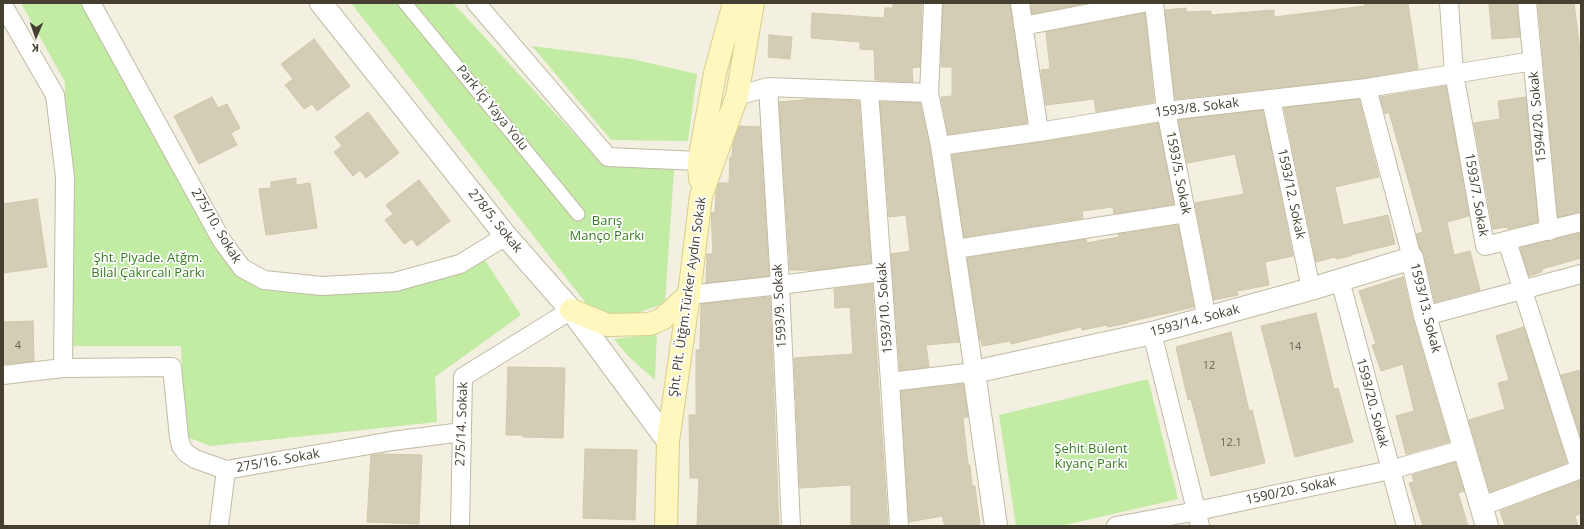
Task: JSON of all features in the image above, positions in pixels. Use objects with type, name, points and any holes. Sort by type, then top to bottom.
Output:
[{"type":"main road","points":[[701,196],[699,161],[715,73],[734,3]]},
{"type":"main road","name":"Şht. Plt. Ütğm.Türker Aydın Sokak","points":[[666,526],[668,440],[689,295],[701,196],[737,96],[753,3]]},
{"type":"main road","points":[[571,310],[608,325],[650,324],[662,319],[689,295]]},
{"type":"street","name":"275/10. Sokak","points":[[91,3],[222,241],[242,268],[264,280],[322,286],[395,282],[460,264],[506,236]]},
{"type":"street","name":"278/5. Sokak","points":[[321,3],[506,236],[571,310],[668,440]]},
{"type":"street","name":"Park İçi Yaya Yolu","points":[[405,3],[578,214]]},
{"type":"street","points":[[476,3],[608,157],[699,161]]},
{"type":"street","points":[[933,3],[930,93],[956,249],[996,526]]},
{"type":"street","points":[[1020,3],[1039,132]]},
{"type":"street","points":[[1023,26],[1142,3]]},
{"type":"street","name":"1593/5. Sokak","points":[[1154,3],[1166,111],[1207,319]]},
{"type":"street","name":"1593/7. Sokak","points":[[1449,3],[1454,73],[1485,246],[1507,241],[1581,469]]},
{"type":"street","name":"1594/20. Sokak","points":[[1527,3],[1549,231]]},
{"type":"street","points":[[3,5],[55,95],[64,177],[63,368]]},
{"type":"street","name":"1593/8. Sokak","points":[[940,146],[1039,132],[1166,111],[1367,88],[1533,61]]},
{"type":"street","points":[[737,96],[768,87],[930,93]]},
{"type":"street","name":"1593/9. Sokak","points":[[768,87],[780,285],[791,526]]},
{"type":"street","name":"1593/13. Sokak","points":[[1367,88],[1412,258],[1425,316],[1484,517]]},
{"type":"street","name":"1593/10. Sokak","points":[[869,91],[890,382],[898,526]]},
{"type":"street","name":"1593/12. Sokak","points":[[1271,99],[1311,289]]},
{"type":"street","points":[[956,249],[1186,213]]},
{"type":"street","points":[[1507,241],[1581,222]]},
{"type":"street","name":"1593/14. Sokak","points":[[974,372],[1152,333],[1207,319],[1412,258]]},
{"type":"street","points":[[689,295],[882,272]]},
{"type":"street","points":[[1425,316],[1581,274]]},
{"type":"street","name":"1593/20. Sokak","points":[[1340,280],[1406,526]]},
{"type":"street","name":"275/14. Sokak","points":[[460,526],[463,377],[571,310]]},
{"type":"street","points":[[1152,333],[1198,519]]},
{"type":"street","name":"275/16. Sokak","points":[[3,375],[63,368],[172,366],[181,446],[186,453],[195,459],[226,470],[392,441],[462,432]]},
{"type":"street","points":[[890,382],[974,372]]},
{"type":"street","name":"1590/20. Sokak","points":[[1116,526],[1198,519],[1390,470],[1464,449]]},
{"type":"street","points":[[1484,517],[1581,469]]},
{"type":"street","points":[[219,526],[226,470]]},
{"type":"green space","name":"Şht. Piyade. Atğm. Bilal Çakırcalı Parkı","points":[[21,3],[81,3],[240,263],[314,293],[484,259],[521,315],[435,377],[437,422],[211,446],[184,436],[181,346],[69,346],[65,82]]},
{"type":"green space","name":"Barış Manço Parkı","points":[[351,3],[453,3],[603,165],[674,170],[665,303],[637,313],[607,314],[589,307]]},
{"type":"green space","points":[[532,46],[632,59],[697,74],[688,141],[611,140]]},
{"type":"green space","points":[[657,329],[655,380],[628,356],[614,339],[639,336]]},
{"type":"green space","name":"Şehit Bülent Kıyanç Parkı","points":[[1148,379],[1178,499],[1061,526],[1016,526],[999,415]]},
{"type":"building","points":[[893,3],[922,3],[920,67],[912,68],[913,82],[875,80],[874,50],[860,49],[860,42],[811,38],[812,13],[884,18],[885,8],[893,8]]},
{"type":"building","points":[[943,3],[1010,3],[1027,123],[948,134],[941,97],[952,96],[952,67],[941,67]]},
{"type":"building","points":[[1031,3],[1087,3],[1032,14]]},
{"type":"building","points":[[1364,3],[1408,3],[1418,69],[1366,78],[1175,99],[1165,10],[1186,8],[1186,12],[1211,11],[1211,15],[1274,10],[1274,17],[1365,6]]},
{"type":"building","points":[[1489,3],[1517,3],[1520,37],[1492,39]]},
{"type":"building","points":[[1574,3],[1581,58],[1581,212],[1558,217],[1538,4]]},
{"type":"building","points":[[1145,13],[1154,102],[1096,112],[1094,99],[1046,105],[1041,70],[1050,69],[1046,32]]},
{"type":"building","points":[[769,35],[792,37],[790,59],[768,57]]},
{"type":"building","points":[[314,39],[350,86],[317,111],[312,104],[304,109],[285,85],[293,79],[281,64]]},
{"type":"building","points":[[1446,86],[1469,216],[1447,222],[1454,255],[1470,251],[1480,290],[1435,302],[1424,255],[1420,249],[1416,234],[1423,232],[1389,112],[1385,114],[1380,97]]},
{"type":"building","points":[[212,97],[218,108],[227,104],[240,128],[231,133],[237,145],[199,164],[174,116]]},
{"type":"building","points":[[1526,97],[1538,222],[1508,229],[1508,227],[1493,229],[1474,123],[1500,119],[1498,101]]},
{"type":"building","points":[[814,99],[859,101],[871,263],[816,270],[790,270],[779,102]]},
{"type":"building","points":[[1359,99],[1379,177],[1335,187],[1343,225],[1388,215],[1395,244],[1350,255],[1351,256],[1336,259],[1335,257],[1316,262],[1284,108]]},
{"type":"building","points":[[880,102],[920,103],[930,148],[959,342],[926,345],[929,367],[900,370],[891,254],[910,251],[906,215],[889,217]]},
{"type":"building","points":[[1263,110],[1293,256],[1265,262],[1269,285],[1237,291],[1238,295],[1214,300],[1195,203],[1244,194],[1235,154],[1187,163],[1178,120]]},
{"type":"building","points":[[368,112],[399,153],[366,178],[360,170],[353,176],[334,152],[342,146],[335,137]]},
{"type":"building","points":[[1158,123],[1174,204],[1114,214],[1113,207],[1082,211],[1083,218],[964,237],[952,155]]},
{"type":"building","points":[[739,126],[760,127],[769,276],[706,283],[707,254],[713,254],[711,213],[715,212],[716,192],[719,183],[729,183],[730,157],[732,157],[733,144]]},
{"type":"building","points":[[296,178],[296,185],[310,183],[317,228],[266,235],[259,189],[271,188],[271,182]]},
{"type":"building","points":[[419,180],[450,221],[417,246],[412,239],[404,244],[385,220],[393,214],[386,205]]},
{"type":"building","points":[[37,199],[47,267],[3,273],[3,204]]},
{"type":"building","points":[[1178,225],[1194,307],[1108,327],[1107,325],[1082,330],[1081,327],[1011,344],[1010,341],[982,346],[967,258],[1086,239],[1087,243],[1119,237],[1118,234]]},
{"type":"building","points":[[1581,233],[1581,258],[1542,269],[1542,272],[1529,276],[1520,248]]},
{"type":"building","points":[[1403,277],[1413,320],[1449,442],[1406,454],[1396,416],[1414,411],[1403,364],[1381,371],[1372,345],[1376,344],[1359,291]]},
{"type":"building","points":[[872,284],[888,526],[851,526],[851,485],[800,488],[794,358],[853,354],[850,307],[835,308],[834,289]]},
{"type":"building","points":[[770,297],[779,526],[697,526],[699,478],[690,478],[689,415],[696,415],[696,350],[700,350],[701,304]]},
{"type":"building","points":[[1316,313],[1334,389],[1338,388],[1353,442],[1295,457],[1261,326]]},
{"type":"building","points":[[33,321],[34,361],[3,364],[3,322]]},
{"type":"building","points":[[1524,327],[1567,463],[1490,492],[1469,420],[1505,409],[1498,383],[1509,380],[1496,336]]},
{"type":"building","points":[[1231,332],[1249,411],[1252,410],[1265,463],[1211,476],[1191,399],[1188,400],[1176,347]]},
{"type":"building","points":[[508,367],[565,368],[563,438],[506,435]]},
{"type":"building","points":[[1581,370],[1581,438],[1561,375]]},
{"type":"building","points":[[963,384],[968,417],[963,418],[968,465],[970,465],[972,486],[975,486],[980,526],[945,526],[942,516],[909,522],[901,391]]},
{"type":"building","points":[[585,449],[637,450],[635,520],[583,518]]},
{"type":"building","points":[[371,455],[422,455],[419,524],[367,522]]},
{"type":"building","points":[[1455,462],[1464,491],[1458,493],[1468,526],[1423,526],[1409,483],[1414,482],[1412,475]]},
{"type":"building","points":[[1581,480],[1581,513],[1575,516],[1578,526],[1505,526],[1500,511]]}]
